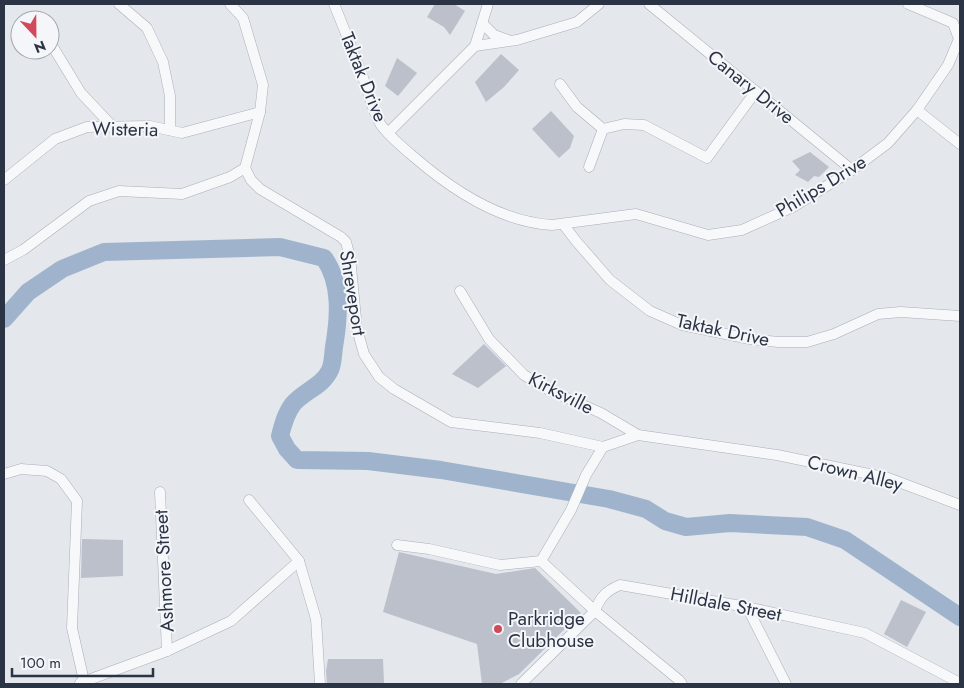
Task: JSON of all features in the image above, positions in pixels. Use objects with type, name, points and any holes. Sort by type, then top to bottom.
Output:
[{"type":"street","points":[[119,4],[147,28],[163,62],[170,96],[170,130]]},
{"type":"street","points":[[4,260],[23,250],[89,201],[119,191],[182,194],[230,177],[245,168],[260,112],[263,85],[243,18],[230,4]]},
{"type":"street","name":"Taktak Drive","points":[[334,4],[380,123],[388,133],[426,168],[464,194],[488,207],[539,224],[563,224],[610,280],[650,311],[682,325],[750,339],[778,342],[807,342],[834,334],[878,314],[901,312],[960,316]]},
{"type":"street","points":[[388,133],[475,46],[488,4]]},
{"type":"street","points":[[475,46],[511,41],[577,22],[599,4]]},
{"type":"street","name":"Canary Drive","points":[[649,4],[852,170]]},
{"type":"street","name":"Philips Drive","points":[[563,224],[636,214],[708,235],[742,230],[793,207],[852,170],[888,143],[917,110],[948,65],[959,39],[953,23],[908,4]]},
{"type":"street","points":[[482,23],[494,35],[511,41]]},
{"type":"street","points":[[60,58],[81,93],[113,127]]},
{"type":"street","points":[[560,84],[577,107],[603,129]]},
{"type":"street","points":[[603,129],[624,124],[644,125],[707,158],[756,91]]},
{"type":"street","points":[[917,110],[960,144]]},
{"type":"street","name":"Wisteria","points":[[4,180],[55,139],[87,127],[150,126],[182,133],[260,112]]},
{"type":"street","points":[[589,167],[603,129]]},
{"type":"street","name":"Shreveport","points":[[245,168],[251,180],[260,189],[341,237],[346,242],[353,277],[357,328],[364,354],[379,377],[394,389],[451,422],[540,433],[603,447]]},
{"type":"street","name":"Kirksville","points":[[460,291],[489,339],[524,375],[549,390],[602,414],[638,435]]},
{"type":"street","points":[[540,561],[571,510],[586,475],[603,447],[638,435]]},
{"type":"street","name":"Crown Alley","points":[[638,435],[777,455],[888,478],[960,505]]},
{"type":"street","points":[[4,474],[22,469],[47,471],[61,479],[77,501],[72,628],[82,683],[167,650],[231,621],[299,561]]},
{"type":"street","name":"Ashmore Street","points":[[160,492],[167,650]]},
{"type":"street","points":[[248,500],[299,561],[316,619],[320,684]]},
{"type":"street","points":[[397,545],[500,565],[540,561],[595,611],[682,684]]},
{"type":"street","name":"Hilldale Street","points":[[522,684],[595,611],[600,598],[610,589],[620,585],[747,607],[865,633],[956,682]]},
{"type":"street","points":[[747,607],[786,684]]},
{"type":"building","points":[[435,4],[454,4],[465,11],[450,35],[444,27],[427,17]]},
{"type":"building","points":[[501,54],[519,70],[504,87],[486,102],[475,82]]},
{"type":"building","points":[[397,58],[417,73],[398,96],[385,86]]},
{"type":"building","points":[[551,111],[574,136],[570,148],[559,158],[532,129]]},
{"type":"building","points":[[810,152],[829,167],[819,177],[814,176],[808,182],[795,175],[800,170],[792,161]]},
{"type":"building","points":[[484,344],[506,366],[478,388],[452,374]]},
{"type":"building","points":[[82,539],[123,540],[123,576],[81,578]]},
{"type":"building","name":"Parkridge Clubhouse","points":[[399,552],[496,574],[535,568],[581,613],[519,674],[500,684],[482,684],[477,644],[383,612]]},
{"type":"building","points":[[901,600],[926,612],[907,647],[884,634]]},
{"type":"building","points":[[328,659],[383,659],[384,684],[327,684],[326,671]]},
{"type":"waterway","points":[[4,319],[28,292],[62,269],[104,252],[280,247],[324,258],[334,278],[338,301],[333,359],[327,376],[293,404],[285,419],[280,436],[287,449],[297,460],[368,461],[441,470],[609,499],[646,509],[665,521],[686,527],[730,523],[807,527],[845,540],[960,617]]},
{"type":"place","name":"Parkridge Clubhouse","points":[[498,629]]}]
